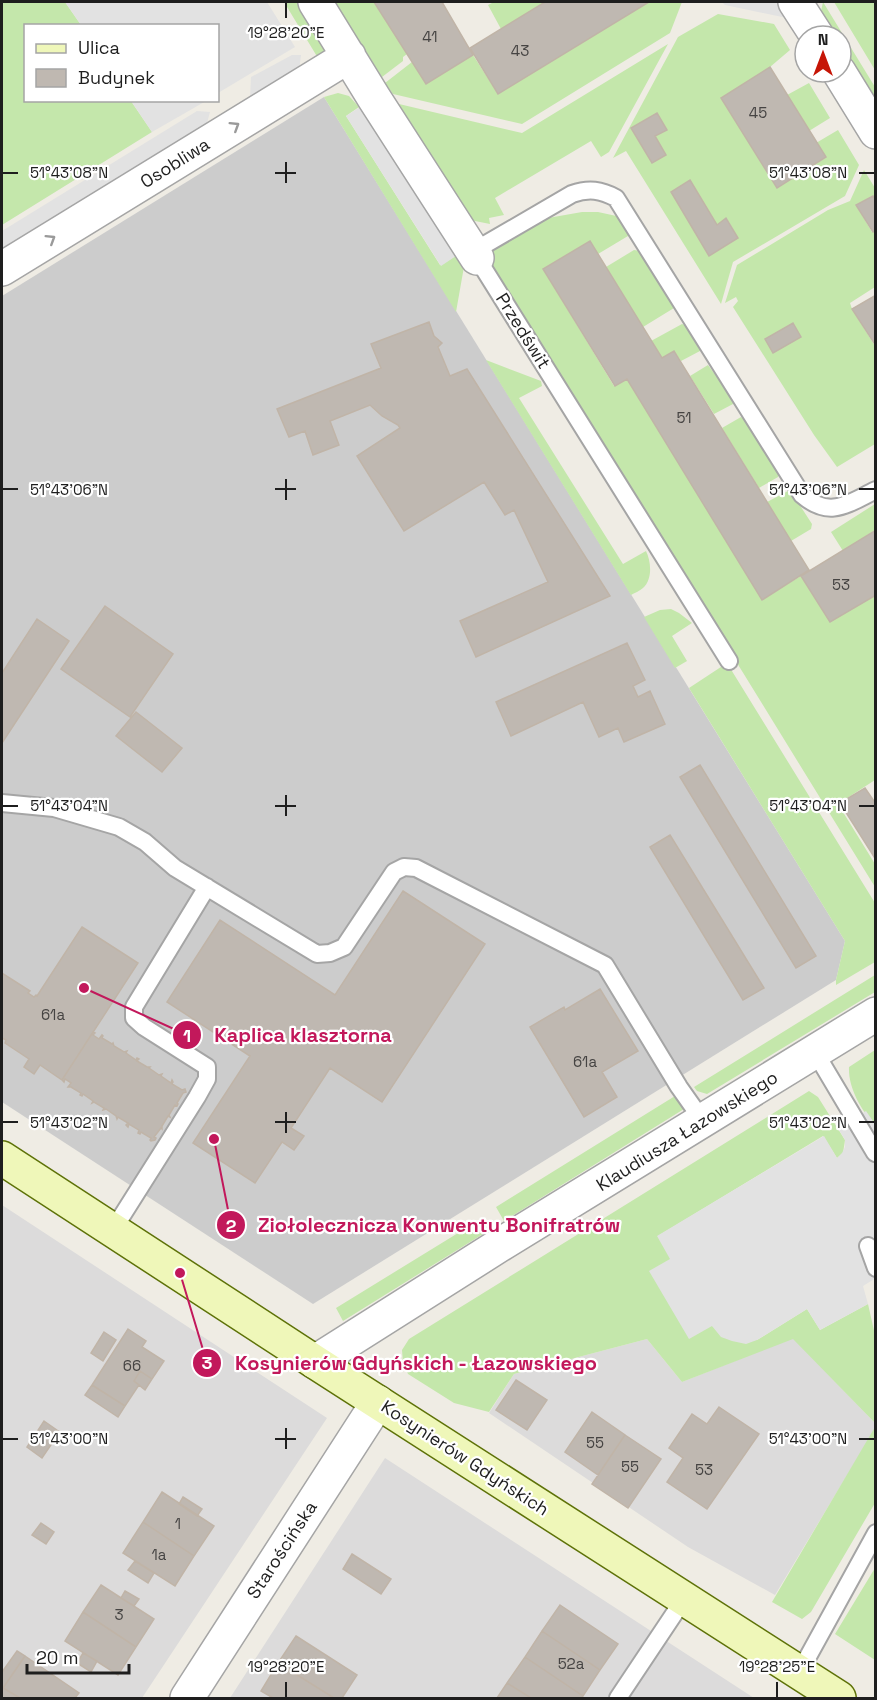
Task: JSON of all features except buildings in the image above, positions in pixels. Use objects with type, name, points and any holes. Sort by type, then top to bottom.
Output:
[{"type":"street","name":"Przedświt","points":[[315,2],[476,255]]},
{"type":"street","points":[[795,2],[809,24]]},
{"type":"street","name":"Osobliwa","points":[[2,269],[349,56]]},
{"type":"street","points":[[846,84],[876,132]]},
{"type":"street","name":"Klaudiusza Łazowskiego","points":[[315,1362],[503,1243],[876,1014]]},
{"type":"street","name":"Kosynierów Gdyńskich","points":[[2,1158],[839,1698]]},
{"type":"street","name":"Starościńska","points":[[186,1698],[378,1402]]},
{"type":"lane","points":[[476,255],[572,195],[584,190],[591,189],[616,198],[802,495],[812,504],[839,508],[876,490]]},
{"type":"lane","name":"Przedświt","points":[[476,255],[729,661]]},
{"type":"lane","points":[[2,803],[54,808],[119,827],[145,842],[175,868],[317,954],[330,953],[344,947],[394,872],[404,867],[416,868],[605,965],[679,1087],[703,1121]]},
{"type":"lane","points":[[113,1230],[207,1079],[207,1067],[144,1027],[134,1018],[134,1007],[207,887]]},
{"type":"lane","points":[[815,1052],[875,1153]]},
{"type":"lane","points":[[868,1246],[876,1268]]},
{"type":"lane","points":[[799,1673],[876,1533]]},
{"type":"lane","points":[[618,1698],[684,1599]]},
{"type":"shaded area","points":[[65,2],[267,2],[295,47],[219,92],[219,24],[80,24]]},
{"type":"shaded area","points":[[722,2],[814,2],[787,18],[725,5]]},
{"type":"shaded area","points":[[292,55],[301,55],[298,79],[250,98],[251,77]]},
{"type":"shaded area","points":[[324,97],[845,941],[836,980],[313,1304],[2,1102],[2,296]]},
{"type":"shaded area","points":[[132,102],[204,102],[152,132]]},
{"type":"shaded area","points":[[368,102],[462,252],[441,266],[346,116]]},
{"type":"shaded area","points":[[197,111],[210,112],[203,138],[2,262],[2,231]]},
{"type":"shaded area","points":[[866,1111],[875,1124],[876,1278],[863,1286],[868,1304],[820,1330],[807,1309],[757,1340],[746,1344],[721,1337],[712,1326],[689,1339],[649,1271],[670,1259],[657,1236],[824,1136],[837,1158],[845,1147],[845,1140],[838,1128]]},
{"type":"shaded area","points":[[2,1205],[327,1418],[142,1698],[2,1698]]},
{"type":"shaded area","points":[[793,1338],[875,1423],[876,1427],[775,1595],[688,1547],[489,1413],[514,1374],[647,1339],[682,1382]]},
{"type":"shaded area","points":[[385,1458],[754,1698],[230,1698]]},
{"type":"green space","points":[[2,2],[65,2],[80,24],[24,24],[24,102],[132,102],[152,132],[2,225]]},
{"type":"green space","points":[[284,2],[307,2],[327,50],[321,63]]},
{"type":"green space","points":[[335,2],[374,2],[407,54],[403,57],[403,61],[382,77]]},
{"type":"green space","points":[[494,2],[545,2],[501,29],[488,5]]},
{"type":"green space","points":[[649,2],[682,2],[670,33],[522,124],[393,94],[385,83],[412,62],[426,84],[473,55],[498,94]]},
{"type":"green space","points":[[823,2],[836,24],[824,24],[820,16]]},
{"type":"green space","points":[[834,2],[875,2],[875,70],[853,34],[853,24],[847,24]]},
{"type":"green space","points":[[718,14],[774,24],[790,50],[770,67],[777,187],[825,158],[816,143],[838,130],[859,165],[845,196],[733,262],[721,304],[626,151],[613,158],[678,37]],"holes":[[[657,113],[666,129],[655,136],[666,155],[652,163],[631,128]],[[690,181],[717,225],[727,219],[738,238],[709,256],[671,192]]]},
{"type":"green space","points":[[668,44],[609,152],[601,157],[591,141],[495,198],[504,215],[489,218],[490,224],[470,220],[399,104],[522,133]]},
{"type":"green space","points":[[853,51],[875,87],[875,108],[853,72]]},
{"type":"green space","points":[[810,84],[830,118],[809,131],[787,95]]},
{"type":"green space","points":[[338,93],[349,96],[359,107],[346,116],[440,265],[462,252],[465,261],[456,312],[324,97]]},
{"type":"green space","points":[[864,170],[875,188],[875,200],[872,196],[856,205],[872,232],[875,230],[875,287],[850,303],[875,346],[875,444],[837,467],[814,435],[733,307],[738,301],[736,297],[725,303],[737,265],[828,210],[850,201]]},
{"type":"green space","points":[[582,212],[598,212],[621,217],[630,232],[628,236],[598,254],[590,241],[543,269],[614,386],[627,379],[762,599],[801,576],[830,622],[875,595],[875,780],[838,804],[875,864],[875,887],[485,254],[548,218]]},
{"type":"green space","points":[[634,250],[640,251],[674,304],[674,308],[643,327],[606,267]]},
{"type":"green space","points":[[682,324],[687,326],[701,347],[700,351],[681,361],[674,351],[662,358],[651,341]]},
{"type":"green space","points":[[486,360],[541,381],[542,386],[519,398],[623,564],[646,551],[650,575],[640,590],[631,595]]},
{"type":"green space","points":[[708,365],[734,400],[733,404],[714,414],[690,376]]},
{"type":"green space","points":[[741,417],[780,472],[778,477],[759,488],[722,428]]},
{"type":"green space","points":[[790,490],[812,524],[811,529],[791,541],[767,502]]},
{"type":"green space","points":[[875,504],[875,530],[843,551],[831,532]]},
{"type":"green space","points":[[671,609],[692,623],[672,636],[687,661],[675,668],[644,617],[660,610]]},
{"type":"green space","points":[[727,663],[875,903],[875,962],[836,985],[845,941],[689,688]]},
{"type":"green space","points":[[875,975],[875,992],[707,1094],[697,1091],[694,1087]]},
{"type":"green space","points":[[875,1050],[875,1124],[856,1098],[849,1067]]},
{"type":"green space","points":[[809,1091],[818,1097],[845,1140],[843,1153],[837,1158],[823,1136],[658,1236],[712,1326],[757,1340],[807,1309],[820,1330],[868,1304],[875,1335],[875,1423],[793,1339],[682,1382],[647,1339],[514,1374],[489,1412],[454,1403],[408,1374],[403,1363],[402,1350],[409,1339]]},
{"type":"green space","points":[[675,1096],[684,1109],[504,1221],[496,1207]]},
{"type":"green space","points":[[476,1222],[483,1234],[343,1321],[336,1308]]},
{"type":"green space","points":[[875,1427],[875,1503],[811,1612],[802,1619],[772,1602]]},
{"type":"green space","points":[[875,1568],[875,1660],[835,1634]]},
{"type":"place","name":"Kaplica klasztorna","points":[[84,988]]},
{"type":"place","name":"Ziołolecznicza Konwentu Bonifratrów","points":[[214,1139]]},
{"type":"place","name":"Kosynierów Gdyńskich - Łazowskiego","points":[[180,1273]]}]
